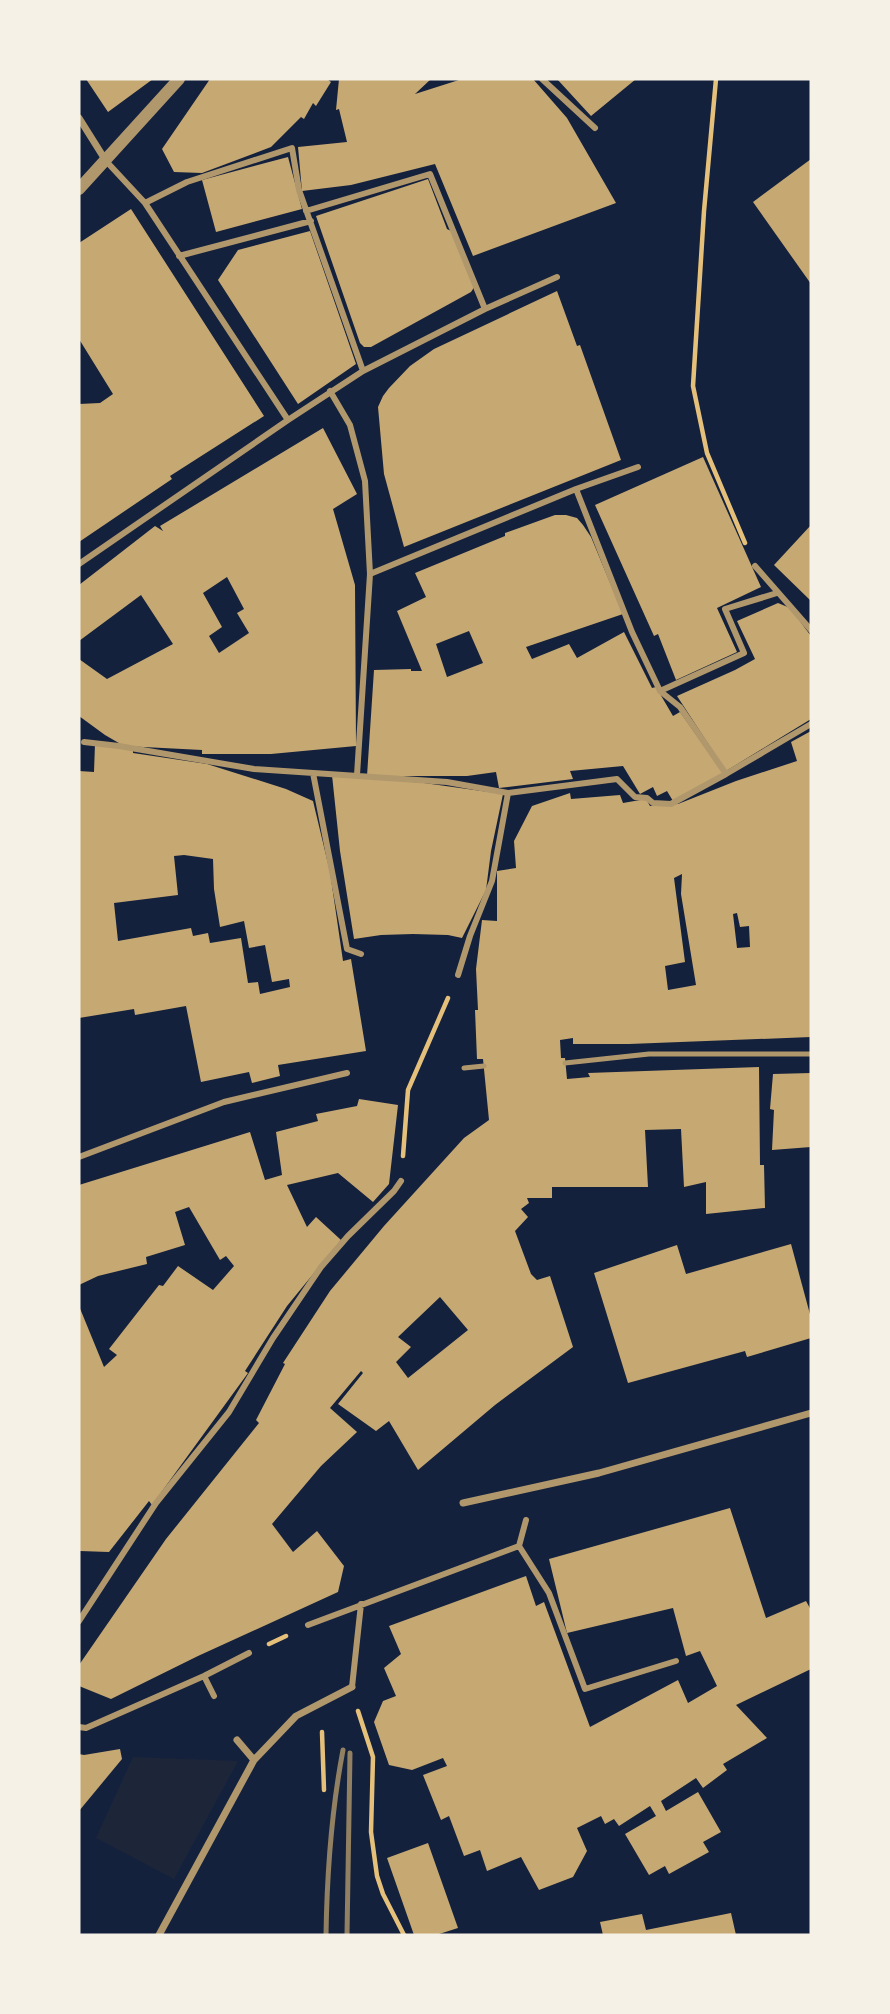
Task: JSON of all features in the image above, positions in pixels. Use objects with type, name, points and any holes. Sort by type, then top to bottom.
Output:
[{"type":"street","points":[[79,189],[179,79]]},
{"type":"street","points":[[542,79],[595,128]]},
{"type":"street","points":[[79,118],[106,161],[145,203],[288,420]]},
{"type":"street","points":[[145,203],[187,181],[292,148],[299,190],[363,371]]},
{"type":"street","points":[[306,211],[430,174],[485,309]]},
{"type":"street","points":[[179,257],[310,221]]},
{"type":"street","points":[[79,564],[363,371],[485,309],[557,277]]},
{"type":"street","points":[[330,391],[350,425],[365,481],[370,574],[357,775]]},
{"type":"street","points":[[370,574],[576,489],[638,467]]},
{"type":"street","points":[[576,489],[632,632],[660,691],[680,707],[726,774]]},
{"type":"street","points":[[755,566],[811,630]]},
{"type":"street","points":[[660,691],[744,653],[725,609],[777,593]]},
{"type":"street","points":[[84,742],[254,769],[447,782],[508,793],[617,779],[635,797],[647,798],[653,803],[671,804],[811,724]]},
{"type":"street","points":[[313,773],[347,949],[361,954]]},
{"type":"street","points":[[458,975],[492,881],[508,793]]},
{"type":"street","points":[[79,1157],[224,1102],[347,1073]]},
{"type":"street","points":[[79,1621],[156,1503],[229,1412],[273,1338],[321,1267],[401,1181]]},
{"type":"street","points":[[463,1503],[599,1473],[811,1413]]},
{"type":"street","points":[[526,1520],[519,1546],[549,1593],[585,1689],[676,1661]]},
{"type":"street","points":[[308,1625],[519,1546]]},
{"type":"street","points":[[159,1935],[254,1760],[296,1716],[352,1687],[361,1604]]},
{"type":"street","points":[[79,1727],[86,1728],[249,1653]]},
{"type":"street","points":[[204,1676],[214,1696]]},
{"type":"street","points":[[237,1740],[254,1760]]},
{"type":"lane","points":[[565,1063],[649,1054],[811,1054]]},
{"type":"lane","points":[[464,1069],[484,1066]]},
{"type":"path","points":[[716,79],[704,211],[693,386],[707,453],[755,566]]},
{"type":"path","points":[[401,1181],[408,1090],[458,975]]},
{"type":"path","points":[[249,1653],[308,1625]]},
{"type":"path","points":[[312,1707],[323,1734],[324,1790]]},
{"type":"path","points":[[358,1710],[373,1757],[371,1832],[377,1876],[404,1935]]},
{"type":"shaded area","points":[[133,1757],[238,1761],[174,1879],[96,1838]]},
{"type":"building","points":[[86,79],[153,79],[108,112]]},
{"type":"building","points":[[210,79],[327,79],[331,82],[316,106],[313,103],[304,119],[301,117],[271,147],[202,173],[174,172],[162,149]]},
{"type":"building","points":[[339,79],[431,79],[415,94],[462,79],[533,79],[567,118],[616,203],[473,256],[435,164],[351,185],[302,191],[298,147],[347,142],[339,109],[336,110]]},
{"type":"building","points":[[557,79],[636,79],[591,116]]},
{"type":"building","points":[[288,157],[302,209],[216,232],[202,180]]},
{"type":"building","points":[[811,159],[811,284],[753,202]]},
{"type":"building","points":[[428,179],[447,229],[451,231],[474,285],[473,289],[371,347],[364,347],[360,343],[316,216]]},
{"type":"building","points":[[131,209],[264,416],[170,476],[172,479],[79,542],[79,404],[100,403],[113,394],[79,339],[79,243]]},
{"type":"building","points":[[310,231],[356,364],[298,404],[218,280],[238,250]]},
{"type":"building","points":[[557,291],[577,346],[580,345],[621,460],[404,547],[384,474],[378,407],[383,396],[410,366],[434,349]]},
{"type":"building","points":[[323,428],[357,494],[333,509],[355,585],[356,746],[271,754],[202,754],[202,750],[124,746],[79,716],[79,659],[107,679],[173,644],[141,595],[79,641],[79,585],[155,526],[163,531],[160,526]],"holes":[[[227,577],[244,609],[237,613],[249,633],[219,653],[209,636],[222,627],[203,593]]]},
{"type":"building","points":[[703,457],[761,587],[717,608],[737,652],[676,680],[658,634],[654,636],[595,505]]},
{"type":"building","points":[[555,515],[577,518],[591,537],[623,614],[526,647],[532,659],[569,644],[577,658],[624,632],[652,688],[656,687],[673,716],[680,712],[723,773],[673,801],[667,791],[657,796],[653,787],[640,794],[623,766],[570,771],[573,779],[499,788],[496,772],[467,776],[367,776],[374,670],[422,671],[397,611],[426,597],[415,573],[505,536],[505,533]],"holes":[[[469,631],[483,663],[447,677],[436,644]]]},
{"type":"building","points":[[811,525],[811,601],[774,565]]},
{"type":"building","points":[[778,603],[790,608],[811,636],[811,719],[726,771],[677,696],[755,659],[737,621]]},
{"type":"building","points":[[811,731],[811,1037],[629,1044],[573,1044],[573,1038],[560,1040],[561,1058],[565,1058],[567,1079],[590,1077],[588,1073],[759,1067],[760,1165],[764,1165],[765,1208],[706,1214],[706,1182],[684,1187],[681,1129],[645,1130],[648,1187],[552,1187],[552,1198],[527,1198],[529,1203],[521,1209],[528,1217],[515,1231],[531,1274],[537,1280],[550,1276],[573,1347],[495,1405],[418,1470],[389,1421],[376,1431],[338,1404],[363,1373],[361,1371],[330,1408],[357,1432],[321,1466],[272,1524],[293,1552],[317,1531],[344,1566],[338,1592],[111,1699],[79,1686],[79,1665],[166,1539],[259,1423],[256,1420],[285,1364],[283,1363],[330,1291],[384,1226],[464,1138],[489,1120],[483,1059],[477,1059],[475,1010],[478,1010],[476,969],[482,920],[497,921],[497,871],[516,868],[514,841],[532,806],[570,793],[571,799],[620,795],[623,803],[646,799],[650,806],[678,804],[797,761],[791,742]],"holes":[[[682,874],[681,894],[696,985],[668,990],[665,966],[685,962],[674,878]],[[737,913],[740,927],[749,926],[750,947],[737,948],[733,914]],[[440,1297],[468,1330],[408,1378],[396,1362],[411,1347],[398,1337]]]},
{"type":"building","points":[[95,744],[133,750],[133,753],[207,764],[286,789],[313,801],[330,872],[343,961],[351,959],[366,1051],[278,1065],[280,1076],[252,1083],[249,1072],[201,1082],[186,1006],[135,1015],[134,1009],[79,1018],[79,771],[94,772]],"holes":[[[174,856],[213,859],[220,927],[244,921],[249,948],[265,945],[272,982],[289,979],[290,987],[260,994],[258,982],[248,983],[241,938],[210,943],[208,933],[193,936],[191,928],[118,941],[114,903],[178,895]]]},
{"type":"building","points":[[332,775],[424,783],[503,794],[486,890],[462,938],[413,934],[354,939],[340,851]]},
{"type":"building","points":[[811,1073],[811,1147],[772,1150],[774,1110],[770,1109],[773,1074]]},
{"type":"building","points":[[359,1099],[398,1105],[389,1184],[373,1202],[338,1173],[287,1185],[307,1227],[316,1217],[341,1240],[287,1306],[245,1371],[248,1373],[152,1505],[149,1501],[109,1552],[80,1551],[79,1306],[104,1367],[117,1355],[109,1349],[159,1285],[163,1286],[178,1266],[213,1290],[234,1266],[226,1256],[220,1260],[189,1207],[175,1212],[185,1245],[146,1257],[147,1264],[98,1276],[79,1285],[79,1185],[250,1132],[265,1180],[282,1175],[276,1132],[318,1121],[316,1114],[357,1106]]},
{"type":"building","points":[[791,1244],[811,1318],[811,1338],[747,1357],[745,1351],[628,1383],[594,1273],[677,1245],[686,1274]]},
{"type":"building","points":[[730,1508],[766,1618],[806,1601],[811,1610],[811,1669],[736,1705],[767,1738],[723,1764],[727,1770],[703,1788],[696,1778],[661,1801],[666,1811],[698,1792],[721,1832],[703,1842],[709,1852],[669,1874],[665,1866],[649,1875],[625,1834],[656,1816],[650,1806],[619,1826],[614,1819],[605,1824],[601,1816],[577,1828],[587,1851],[573,1877],[539,1890],[521,1857],[487,1871],[480,1850],[464,1856],[449,1816],[441,1820],[423,1775],[447,1766],[443,1758],[412,1770],[389,1765],[374,1722],[383,1701],[396,1696],[384,1668],[401,1654],[389,1626],[526,1576],[536,1606],[544,1602],[590,1727],[678,1680],[688,1703],[717,1686],[700,1651],[686,1656],[673,1608],[567,1633],[549,1559]]},
{"type":"building","points":[[120,1749],[122,1759],[79,1811],[79,1754]]},
{"type":"building","points":[[428,1843],[458,1928],[436,1935],[414,1935],[387,1858]]},
{"type":"building","points":[[731,1913],[736,1935],[603,1935],[600,1922],[642,1914],[646,1930]]},
{"type":"railway","points":[[326,1935],[330,1842],[343,1750]]},
{"type":"railway","points":[[347,1935],[350,1753]]}]
